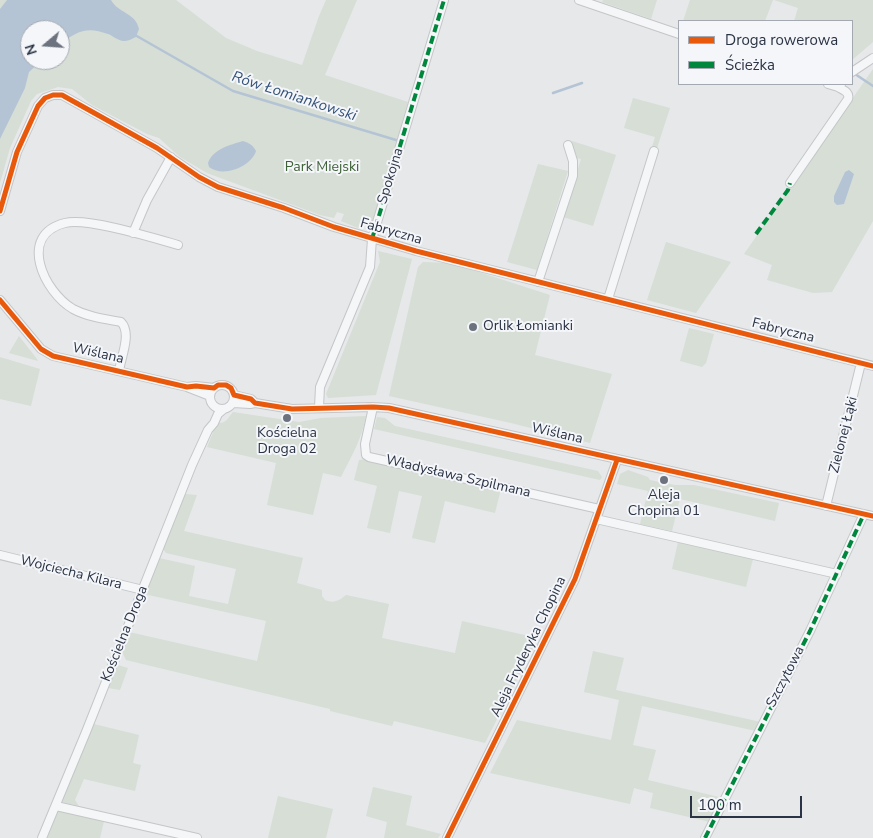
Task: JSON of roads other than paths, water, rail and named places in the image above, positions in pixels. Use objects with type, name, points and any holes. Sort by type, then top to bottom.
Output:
[{"type":"street","name":"Spokojna","points":[[319,408],[320,387],[370,267],[372,239],[444,0]]},
{"type":"street","points":[[579,0],[678,34]]},
{"type":"street","points":[[853,71],[873,58]]},
{"type":"street","points":[[790,183],[848,99],[848,94],[839,85]]},
{"type":"street","name":"Fabryczna","points":[[0,211],[19,145],[41,101],[53,94],[62,95],[171,157],[199,177],[218,187],[372,239],[873,366]]},
{"type":"street","points":[[538,282],[573,176],[573,161],[568,145]]},
{"type":"street","points":[[608,299],[654,151]]},
{"type":"street","points":[[133,233],[147,200],[171,157]]},
{"type":"street","points":[[119,371],[126,333],[124,325],[121,322],[86,314],[62,301],[44,279],[38,255],[41,243],[47,234],[64,223],[81,222],[178,245]]},
{"type":"street","name":"Wiślana","points":[[0,300],[41,349],[53,356],[187,387],[210,396]]},
{"type":"street","name":"Zielonej Łąki","points":[[826,506],[862,363]]},
{"type":"street","points":[[226,385],[230,388],[234,399],[228,408],[216,408],[213,405],[210,396],[214,388],[226,385]]},
{"type":"street","name":"Wiślana","points":[[187,387],[214,388]]},
{"type":"street","name":"Wiślana","points":[[234,399],[250,404],[292,408],[389,408],[873,516]]},
{"type":"street","name":"Kościelna Droga","points":[[42,838],[192,465],[208,430],[213,405]]},
{"type":"street","name":"Władysława Szpilmana","points":[[373,407],[364,444],[366,455],[599,509]]},
{"type":"street","name":"Kościelna Droga","points":[[208,430],[218,414],[224,409]]},
{"type":"street","name":"Aleja Fryderyka Chopina","points":[[447,838],[575,579],[617,460]]},
{"type":"street","name":"Szczytowa","points":[[705,838],[795,660],[864,514]]},
{"type":"street","points":[[596,519],[837,574]]},
{"type":"street","name":"Wojciecha Kilara","points":[[0,555],[143,590]]},
{"type":"street","points":[[56,806],[197,838]]},
{"type":"water","points":[[7,0],[111,0],[118,8],[131,16],[139,29],[136,37],[126,41],[94,30],[82,31],[70,37],[70,20],[20,20],[20,70],[31,70],[25,88],[0,139],[0,9]]},
{"type":"water","points":[[243,141],[251,144],[256,151],[249,162],[229,171],[215,170],[209,167],[208,163],[214,154],[228,146]]},
{"type":"water","points":[[849,170],[854,174],[844,204],[837,205],[834,202],[834,196],[845,172]]},
{"type":"waterway","name":"Rów Łomiankowski","points":[[135,35],[233,91],[396,140]]},
{"type":"waterway","name":"Rów Łomiankowski","points":[[855,74],[873,86]]},
{"type":"waterway","name":"Rów Łomiankowski","points":[[553,93],[582,83]]},
{"type":"place","name":"Orlik Łomianki","points":[[473,327]]},
{"type":"place","name":"Kościelna Droga 02","points":[[287,418]]},
{"type":"place","name":"Aleja Chopina 01","points":[[664,480]]},
{"type":"park label","name":"Park Miejski","points":[[322,168]]}]
